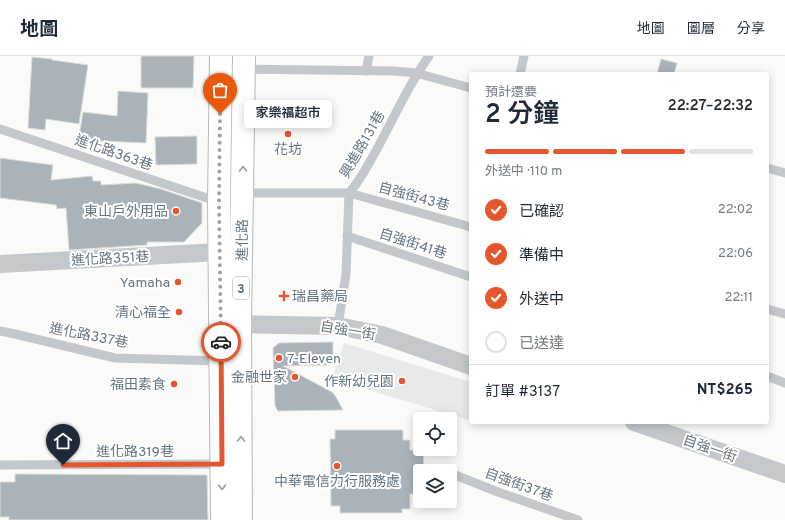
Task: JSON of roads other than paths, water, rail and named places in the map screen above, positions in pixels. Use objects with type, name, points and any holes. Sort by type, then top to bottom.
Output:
[{"type":"main road","name":"進化路","points":[[221,56],[219,252],[230,324],[241,520]]},
{"type":"main road","name":"進化路","points":[[222,520],[220,361],[230,324],[243,193],[244,62]]},
{"type":"street","name":"進化路351巷","points":[[0,264],[219,252]]},
{"type":"street","name":"自強一街","points":[[230,324],[338,326],[382,335],[469,365]]},
{"type":"street","name":"自強一街","points":[[640,424],[785,474]]},
{"type":"lane","points":[[366,71],[369,56]]},
{"type":"lane","name":"興進路131巷","points":[[338,326],[346,274],[348,193],[355,186],[376,151],[416,74],[429,56]]},
{"type":"lane","points":[[520,72],[524,56]]},
{"type":"lane","points":[[244,62],[416,74],[469,87]]},
{"type":"lane","name":"進化路363巷","points":[[0,129],[219,202]]},
{"type":"lane","points":[[769,168],[785,172]]},
{"type":"lane","name":"自強街43巷","points":[[243,193],[348,193],[469,226]]},
{"type":"lane","name":"自強街41巷","points":[[347,236],[469,276]]},
{"type":"lane","points":[[769,310],[785,314]]},
{"type":"lane","name":"進化路337巷","points":[[0,331],[115,358],[220,361]]},
{"type":"lane","points":[[769,377],[785,383]]},
{"type":"lane","name":"進化路319巷","points":[[0,465],[222,464]]},
{"type":"lane","name":"自強街37巷","points":[[457,476],[578,520]]},
{"type":"place","name":"家樂福超市","points":[[220,114]]},
{"type":"place","name":"花坊","points":[[288,134]]},
{"type":"place","name":"東山戶外用品","points":[[176,211]]},
{"type":"place","name":"Yamaha","points":[[178,282]]},
{"type":"place","name":"瑞昌藥局","points":[[284,296]]},
{"type":"place","name":"清心福全","points":[[179,312]]},
{"type":"place","name":"7-Eleven","points":[[279,358]]},
{"type":"place","name":"金融世家","points":[[295,377]]},
{"type":"place","name":"作新幼兒園","points":[[402,381]]},
{"type":"place","name":"福田素食","points":[[174,384]]},
{"type":"place","name":"中華電信力行服務處","points":[[337,466]]}]
